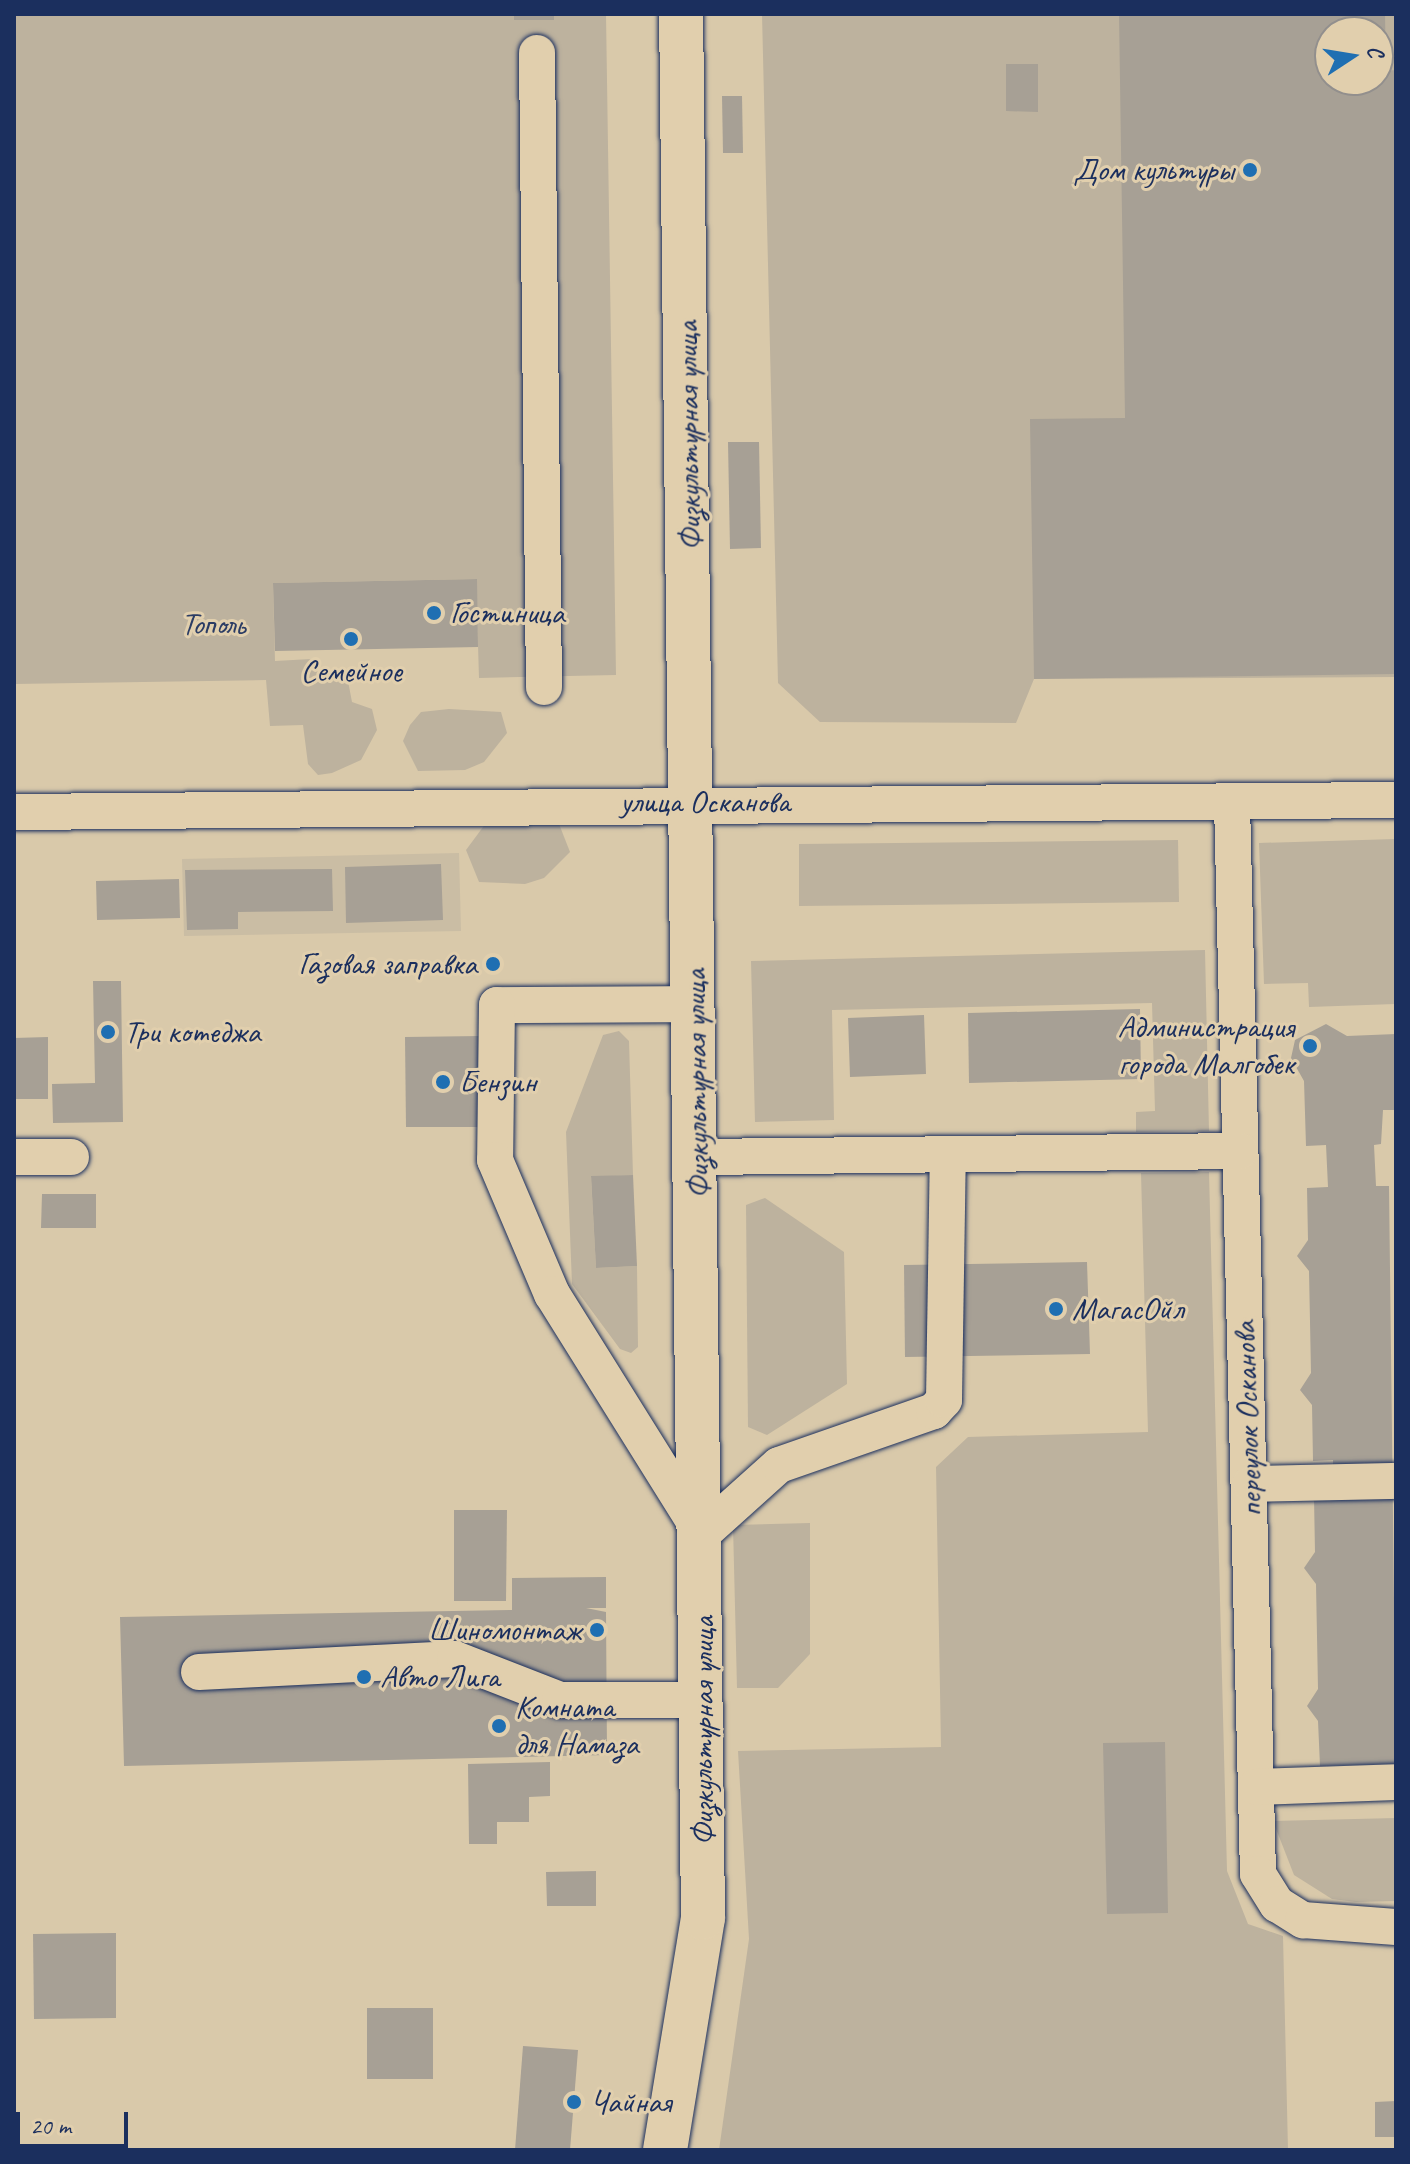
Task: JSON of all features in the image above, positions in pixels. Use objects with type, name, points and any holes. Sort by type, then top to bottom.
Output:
[{"type":"main road","name":"Физкультурная улица","points":[[665,2150],[703,1918],[694,801],[681,14]]},
{"type":"street","points":[[537,53],[544,687]]},
{"type":"street","name":"улица Осканова","points":[[14,812],[694,801],[1232,803],[1396,800]]},
{"type":"street","name":"переулок Осканова","points":[[1232,803],[1251,1484],[1258,1874],[1277,1904],[1319,1926],[1396,1927]]},
{"type":"street","points":[[696,1004],[497,1005],[495,1160],[552,1294],[702,1534],[779,1465],[934,1411],[944,1400],[948,1155]]},
{"type":"street","points":[[698,1157],[1240,1151]]},
{"type":"street","points":[[14,1157],[71,1157]]},
{"type":"street","points":[[1251,1484],[1396,1481]]},
{"type":"street","points":[[199,1672],[455,1659],[560,1700],[703,1700]]},
{"type":"street","points":[[1256,1787],[1396,1782]]},
{"type":"shaded area","points":[[459,853],[461,931],[184,936],[182,859]]},
{"type":"green space","name":"Тополь","points":[[14,14],[606,14],[616,675],[479,678],[476,579],[273,583],[275,661],[311,659],[323,677],[348,681],[352,702],[372,709],[377,730],[361,760],[332,773],[318,775],[308,764],[303,725],[270,726],[266,680],[14,684]]},
{"type":"green space","points":[[762,14],[1396,14],[1396,677],[1034,679],[1016,723],[820,722],[778,683]]},
{"type":"green space","points":[[449,709],[501,712],[507,733],[484,762],[465,770],[418,771],[403,741],[410,725],[421,712]]},
{"type":"green space","points":[[486,823],[559,824],[570,852],[544,878],[525,884],[479,882],[466,850]]},
{"type":"green space","points":[[1396,839],[1395,1004],[1309,1007],[1308,983],[1264,984],[1259,843]]},
{"type":"green space","points":[[1178,840],[1179,902],[799,906],[799,844]]},
{"type":"green space","points":[[1205,950],[1209,1131],[1136,1132],[1136,1112],[1155,1111],[1152,1003],[832,1010],[834,1120],[755,1122],[751,961]]},
{"type":"green space","points":[[619,1031],[629,1041],[633,1175],[591,1177],[596,1268],[637,1266],[638,1347],[631,1353],[620,1349],[572,1284],[566,1132],[603,1035]]},
{"type":"green space","points":[[1209,1172],[1227,1871],[1248,1924],[1283,1936],[1288,2150],[719,2150],[749,1939],[738,1751],[941,1747],[936,1467],[968,1437],[1148,1432],[1141,1173]]},
{"type":"green space","points":[[765,1198],[844,1252],[847,1384],[767,1435],[748,1427],[746,1205]]},
{"type":"green space","points":[[810,1523],[810,1654],[778,1688],[737,1688],[733,1525]]},
{"type":"green space","points":[[1396,1818],[1396,1901],[1356,1902],[1332,1899],[1294,1875],[1273,1821]]},
{"type":"building","points":[[514,14],[554,14],[554,20],[514,20]]},
{"type":"building","points":[[1119,14],[1385,14],[1314,16],[1314,96],[1394,96],[1396,70],[1396,674],[1034,679],[1030,419],[1125,418]]},
{"type":"building","points":[[1006,64],[1038,64],[1038,112],[1006,111]]},
{"type":"building","points":[[722,96],[742,96],[743,153],[723,153]]},
{"type":"building","points":[[728,442],[759,442],[761,548],[730,549]]},
{"type":"building","points":[[477,579],[478,647],[275,651],[273,583]]},
{"type":"building","points":[[441,864],[443,920],[346,923],[345,867]]},
{"type":"building","points":[[332,869],[333,911],[238,912],[238,929],[187,930],[185,870]]},
{"type":"building","points":[[179,879],[180,918],[97,920],[96,881]]},
{"type":"building","name":"Три котеджа","points":[[93,981],[121,981],[123,1122],[53,1123],[52,1084],[95,1083]]},
{"type":"building","points":[[1140,1009],[1141,1079],[969,1083],[968,1013]]},
{"type":"building","points":[[924,1015],[926,1074],[850,1077],[848,1018]]},
{"type":"building","points":[[1326,1024],[1347,1036],[1396,1034],[1396,1110],[1383,1110],[1381,1144],[1374,1145],[1376,1186],[1389,1186],[1396,1764],[1320,1766],[1318,1721],[1307,1706],[1318,1689],[1316,1584],[1304,1568],[1315,1552],[1314,1497],[1333,1497],[1333,1460],[1313,1461],[1312,1405],[1300,1390],[1311,1373],[1309,1271],[1297,1256],[1308,1240],[1307,1188],[1328,1187],[1326,1145],[1306,1146],[1304,1081],[1291,1058],[1295,1040]]},
{"type":"building","name":"Бензин","points":[[481,1036],[481,1127],[406,1127],[405,1037]]},
{"type":"building","points":[[48,1037],[48,1099],[14,1099],[14,1038]]},
{"type":"building","points":[[633,1175],[637,1266],[596,1268],[591,1176]]},
{"type":"building","points":[[42,1194],[96,1194],[96,1228],[41,1228]]},
{"type":"building","points":[[1087,1262],[1090,1354],[905,1357],[904,1265]]},
{"type":"building","points":[[454,1510],[507,1510],[506,1601],[454,1601]]},
{"type":"building","name":"Авто Лига","points":[[606,1577],[606,1608],[586,1608],[606,1612],[607,1755],[124,1766],[120,1617],[512,1610],[512,1578]]},
{"type":"building","points":[[1165,1742],[1168,1913],[1107,1914],[1103,1743]]},
{"type":"building","points":[[550,1762],[550,1796],[529,1797],[529,1822],[497,1822],[497,1844],[469,1844],[468,1764]]},
{"type":"building","points":[[596,1871],[596,1906],[547,1906],[546,1872]]},
{"type":"building","points":[[116,1933],[116,2018],[34,2019],[33,1934]]},
{"type":"building","points":[[367,2008],[433,2008],[433,2079],[367,2079]]},
{"type":"building","points":[[523,2046],[578,2050],[570,2150],[515,2150]]},
{"type":"building","points":[[1396,2101],[1396,2137],[1375,2137],[1375,2102]]},
{"type":"place","name":"Дом культуры","points":[[1250,170]]},
{"type":"place","name":"Гостиница","points":[[434,613]]},
{"type":"place","name":"Семейное","points":[[351,639]]},
{"type":"place","name":"Газовая заправка","points":[[493,964]]},
{"type":"place","name":"Три котеджа","points":[[108,1032]]},
{"type":"place","name":"Администрация города Малгобек","points":[[1310,1046]]},
{"type":"place","name":"Бензин","points":[[443,1082]]},
{"type":"place","name":"МагасОйл","points":[[1056,1309]]},
{"type":"place","name":"Шиномонтаж","points":[[597,1630]]},
{"type":"place","name":"Авто Лига","points":[[364,1677]]},
{"type":"place","name":"Комната для Намаза","points":[[499,1726]]},
{"type":"place","name":"Чайная","points":[[574,2102]]}]
